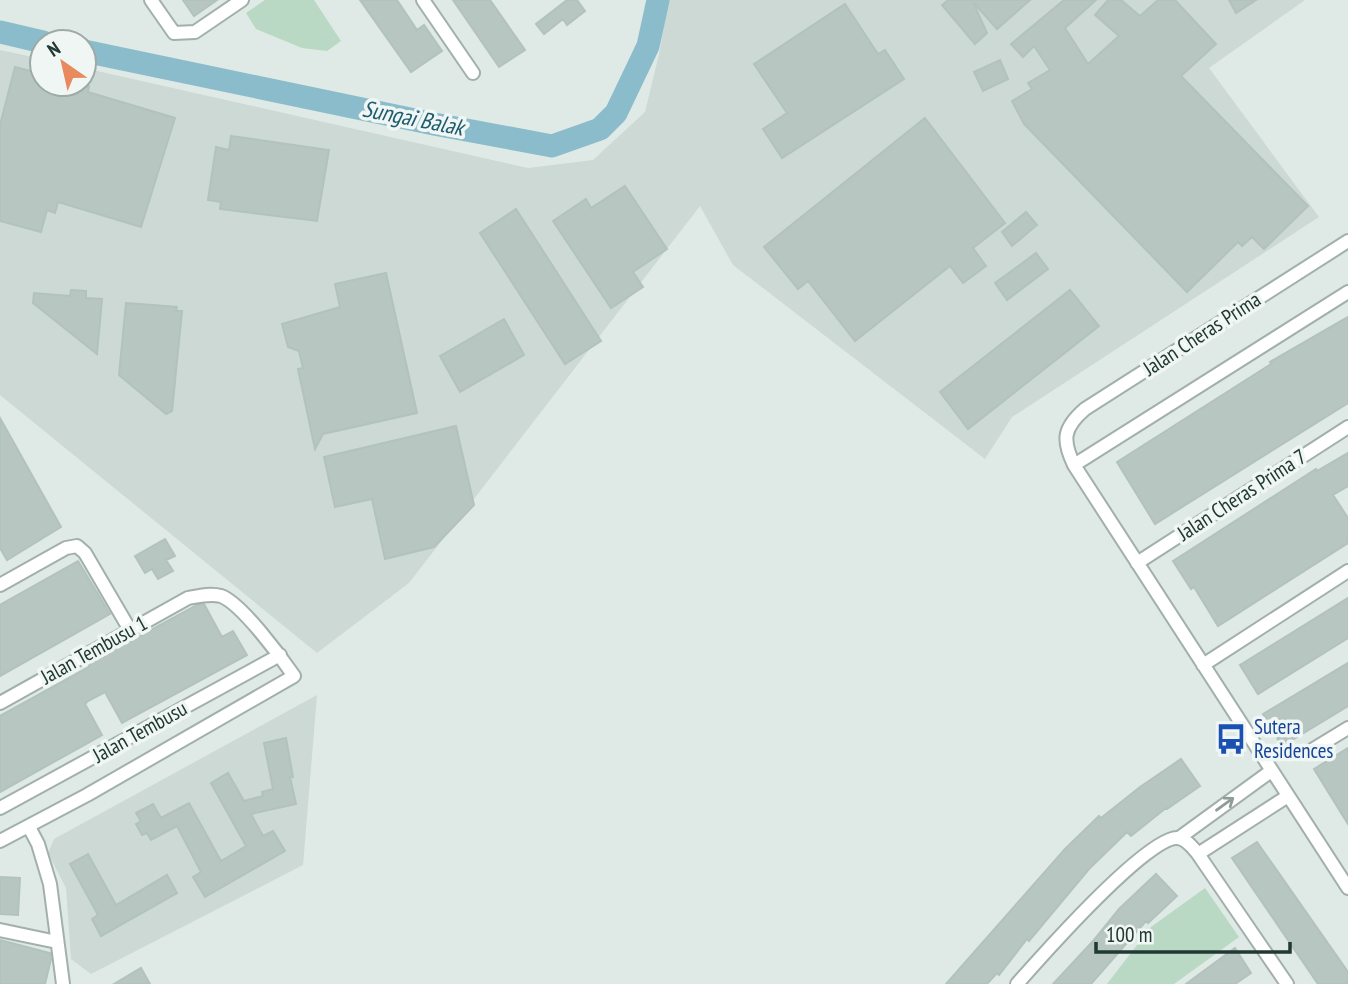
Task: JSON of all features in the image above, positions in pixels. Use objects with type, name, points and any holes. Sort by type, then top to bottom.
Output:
[{"type":"street","points":[[151,0],[174,33],[195,32],[242,0]]},
{"type":"street","points":[[423,0],[473,73]]},
{"type":"street","name":"Jalan Cheras Prima","points":[[1074,465],[1066,449],[1065,435],[1072,421],[1085,409],[1348,241]]},
{"type":"street","points":[[1348,292],[1074,465],[1271,771],[1343,870],[1348,888]]},
{"type":"street","name":"Jalan Cheras Prima 7","points":[[1137,563],[1348,427]]},
{"type":"street","points":[[1,581],[66,548],[77,546],[85,552],[130,630]]},
{"type":"street","points":[[1203,666],[1348,570]]},
{"type":"street","name":"Jalan Tembusu 1","points":[[0,703],[188,598],[205,594],[222,596],[237,608],[280,655]]},
{"type":"street","points":[[0,841],[88,795],[294,676],[280,655]]},
{"type":"street","name":"Jalan Tembusu","points":[[0,808],[280,655]]},
{"type":"street","points":[[1307,753],[1348,728]]},
{"type":"street","points":[[1017,984],[1055,942],[1152,848],[1166,840],[1179,838],[1271,771]]},
{"type":"street","points":[[1198,854],[1288,796]]},
{"type":"street","points":[[29,827],[45,865],[63,984]]},
{"type":"street","points":[[1179,838],[1189,843],[1198,854],[1284,983]]},
{"type":"street","points":[[0,930],[57,942]]},
{"type":"shaded area","points":[[668,0],[1305,0],[1209,68],[1319,217],[1012,417],[985,459],[733,265],[700,206],[409,583],[317,653],[0,395],[0,50],[28,56],[28,98],[98,98],[98,71],[528,168],[593,160],[645,112],[660,50]]},
{"type":"shaded area","points":[[317,695],[303,865],[91,974],[71,959],[66,888],[48,853],[54,839]]},
{"type":"green space","points":[[265,0],[314,0],[341,41],[327,51],[302,48],[256,29],[246,13]]},
{"type":"green space","points":[[1205,888],[1239,937],[1174,984],[1107,984],[1151,927]]},
{"type":"building","points":[[183,0],[217,0],[194,16]]},
{"type":"building","points":[[360,0],[397,0],[417,30],[424,25],[442,51],[411,72]]},
{"type":"building","points":[[453,0],[490,0],[525,50],[499,67]]},
{"type":"building","points":[[567,0],[577,0],[585,11],[567,25],[563,19],[544,34],[536,24]]},
{"type":"building","points":[[948,0],[1030,0],[997,29],[973,2],[987,33],[975,44],[942,5]]},
{"type":"building","points":[[1064,0],[1096,0],[1065,28],[1088,64],[1119,36],[1095,15],[1108,0],[1121,0],[1140,16],[1158,0],[1175,0],[1216,44],[1181,76],[1308,206],[1264,249],[1252,237],[1242,246],[1238,242],[1187,292],[1024,124],[1012,101],[1032,89],[1028,83],[1050,70],[1034,46],[1023,57],[1011,44]]},
{"type":"building","points":[[1229,0],[1256,0],[1236,13]]},
{"type":"building","points":[[845,4],[878,54],[885,50],[904,79],[782,158],[763,129],[787,113],[754,64]]},
{"type":"building","points":[[1000,60],[1008,79],[983,91],[974,72]]},
{"type":"building","points":[[15,67],[28,70],[28,98],[98,98],[98,95],[175,118],[141,227],[58,202],[55,213],[47,210],[41,232],[0,221],[0,125]]},
{"type":"building","points":[[925,118],[1005,223],[973,248],[986,266],[963,283],[950,266],[855,341],[808,281],[798,289],[764,247]]},
{"type":"building","points":[[231,136],[329,150],[317,221],[220,209],[221,202],[208,200],[216,147],[229,150]]},
{"type":"building","points":[[625,186],[667,249],[633,272],[643,287],[611,308],[553,221],[586,199],[591,208]]},
{"type":"building","points":[[516,209],[601,341],[565,364],[480,233]]},
{"type":"building","points":[[1026,212],[1037,225],[1012,246],[1002,232]]},
{"type":"building","points":[[1036,253],[1048,269],[1007,300],[995,283]]},
{"type":"building","points":[[386,273],[417,413],[323,434],[315,449],[298,369],[303,368],[299,351],[288,347],[282,324],[340,307],[335,284]]},
{"type":"building","points":[[71,290],[86,291],[86,298],[102,299],[97,354],[33,303],[34,293],[70,296]]},
{"type":"building","points":[[1070,290],[1099,326],[968,429],[940,392]]},
{"type":"building","points":[[126,303],[177,307],[176,311],[182,311],[172,411],[166,414],[119,375]]},
{"type":"building","points":[[1348,317],[1348,403],[1155,524],[1117,462],[1271,364],[1270,362]]},
{"type":"building","points":[[504,319],[524,355],[460,392],[440,356]]},
{"type":"building","points":[[0,418],[61,527],[7,560],[0,548]]},
{"type":"building","points":[[456,426],[474,505],[434,547],[385,559],[372,499],[335,507],[324,457]]},
{"type":"building","points":[[1348,453],[1348,486],[1333,495],[1348,518],[1348,543],[1218,626],[1194,587],[1191,589],[1173,561],[1316,469],[1317,471]]},
{"type":"building","points":[[165,539],[175,556],[166,560],[173,571],[158,579],[152,569],[145,573],[135,556]]},
{"type":"building","points":[[78,561],[110,614],[0,676],[0,605]]},
{"type":"building","points":[[1348,598],[1348,638],[1258,694],[1240,665]]},
{"type":"building","points":[[204,604],[222,637],[233,631],[247,655],[122,723],[105,692],[88,701],[85,704],[102,735],[0,792],[0,716],[89,667],[88,664],[197,605]]},
{"type":"building","points":[[1348,663],[1348,706],[1282,746],[1263,714]]},
{"type":"building","points":[[286,738],[296,804],[251,814],[263,836],[273,831],[285,851],[205,897],[193,877],[201,872],[177,826],[151,840],[147,833],[142,835],[136,824],[141,821],[136,813],[153,804],[161,818],[189,803],[221,861],[246,846],[211,783],[228,773],[244,801],[263,796],[262,792],[273,789],[264,743]]},
{"type":"building","points":[[1348,748],[1348,824],[1314,769]]},
{"type":"building","points":[[1181,759],[1200,786],[1166,808],[1131,836],[1127,832],[1089,869],[999,975],[997,973],[987,984],[946,984],[1065,849],[1099,816],[1101,818]]},
{"type":"building","points":[[1257,842],[1348,972],[1348,984],[1318,984],[1232,858]]},
{"type":"building","points":[[88,854],[116,905],[167,875],[177,893],[101,936],[92,919],[98,915],[70,864]]},
{"type":"building","points":[[1156,874],[1177,896],[1148,923],[1146,921],[1091,984],[1053,984],[1119,909]]},
{"type":"building","points":[[0,877],[20,878],[18,915],[0,914]]},
{"type":"building","points":[[0,940],[50,953],[45,984],[0,984]]},
{"type":"building","points":[[1235,948],[1251,973],[1235,984],[1186,984]]},
{"type":"building","points":[[141,968],[150,984],[114,984]]},
{"type":"waterway","name":"Sungai Balak","points":[[98,54],[552,146],[600,129],[616,113],[648,46],[658,0]]},
{"type":"waterway","name":"Sungai Balak","points":[[0,32],[28,39]]},
{"type":"place","name":"Sutera Residences","points":[[1231,739]]}]
